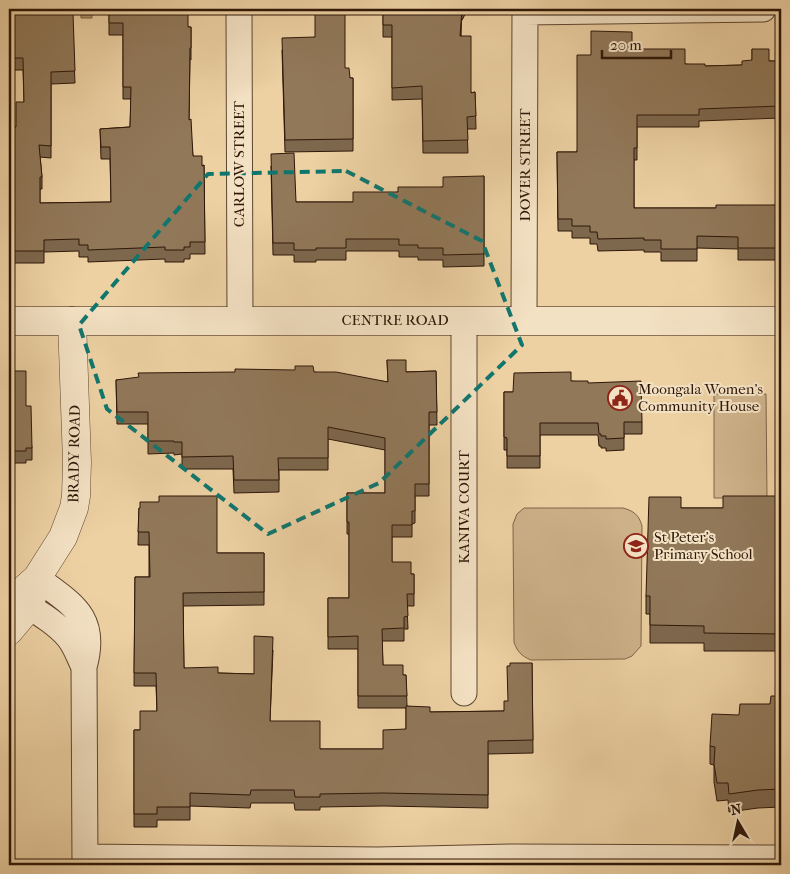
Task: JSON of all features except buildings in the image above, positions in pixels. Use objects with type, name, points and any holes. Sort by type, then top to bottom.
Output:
[{"type":"main road","name":"CENTRE ROAD","points":[[9,321],[781,321]]},
{"type":"main road","name":"BRADY ROAD","points":[[9,631],[17,602],[37,578],[63,537],[76,496],[77,447],[72,321]]},
{"type":"street","name":"CARLOW STREET","points":[[239,9],[240,320]]},
{"type":"street","points":[[526,10],[763,9]]},
{"type":"street","name":"DOVER STREET","points":[[524,321],[526,10]]},
{"type":"street","name":"KANIVA COURT","points":[[464,321],[464,693]]},
{"type":"street","points":[[37,578],[74,608],[83,620],[88,638],[88,649],[84,667],[85,861],[378,862],[512,857],[672,861],[781,858]]},
{"type":"street","points":[[17,602],[69,638],[76,648],[84,667]]},
{"type":"highlighted area","points":[[346,171],[482,241],[522,345],[379,483],[268,534],[107,409],[79,325],[208,174]]},
{"type":"shaded area","points":[[81,9],[92,9],[92,18],[81,18]]},
{"type":"shaded area","points":[[714,394],[766,394],[767,498],[714,498]]},
{"type":"shaded area","points":[[524,508],[623,508],[638,516],[642,526],[641,646],[632,656],[625,659],[531,660],[518,651],[514,642],[513,524],[517,514]]},
{"type":"place","name":"Moongala Women's Community House","points":[[620,398]]},
{"type":"place","name":"St Peter's Primary School","points":[[636,546]]}]
